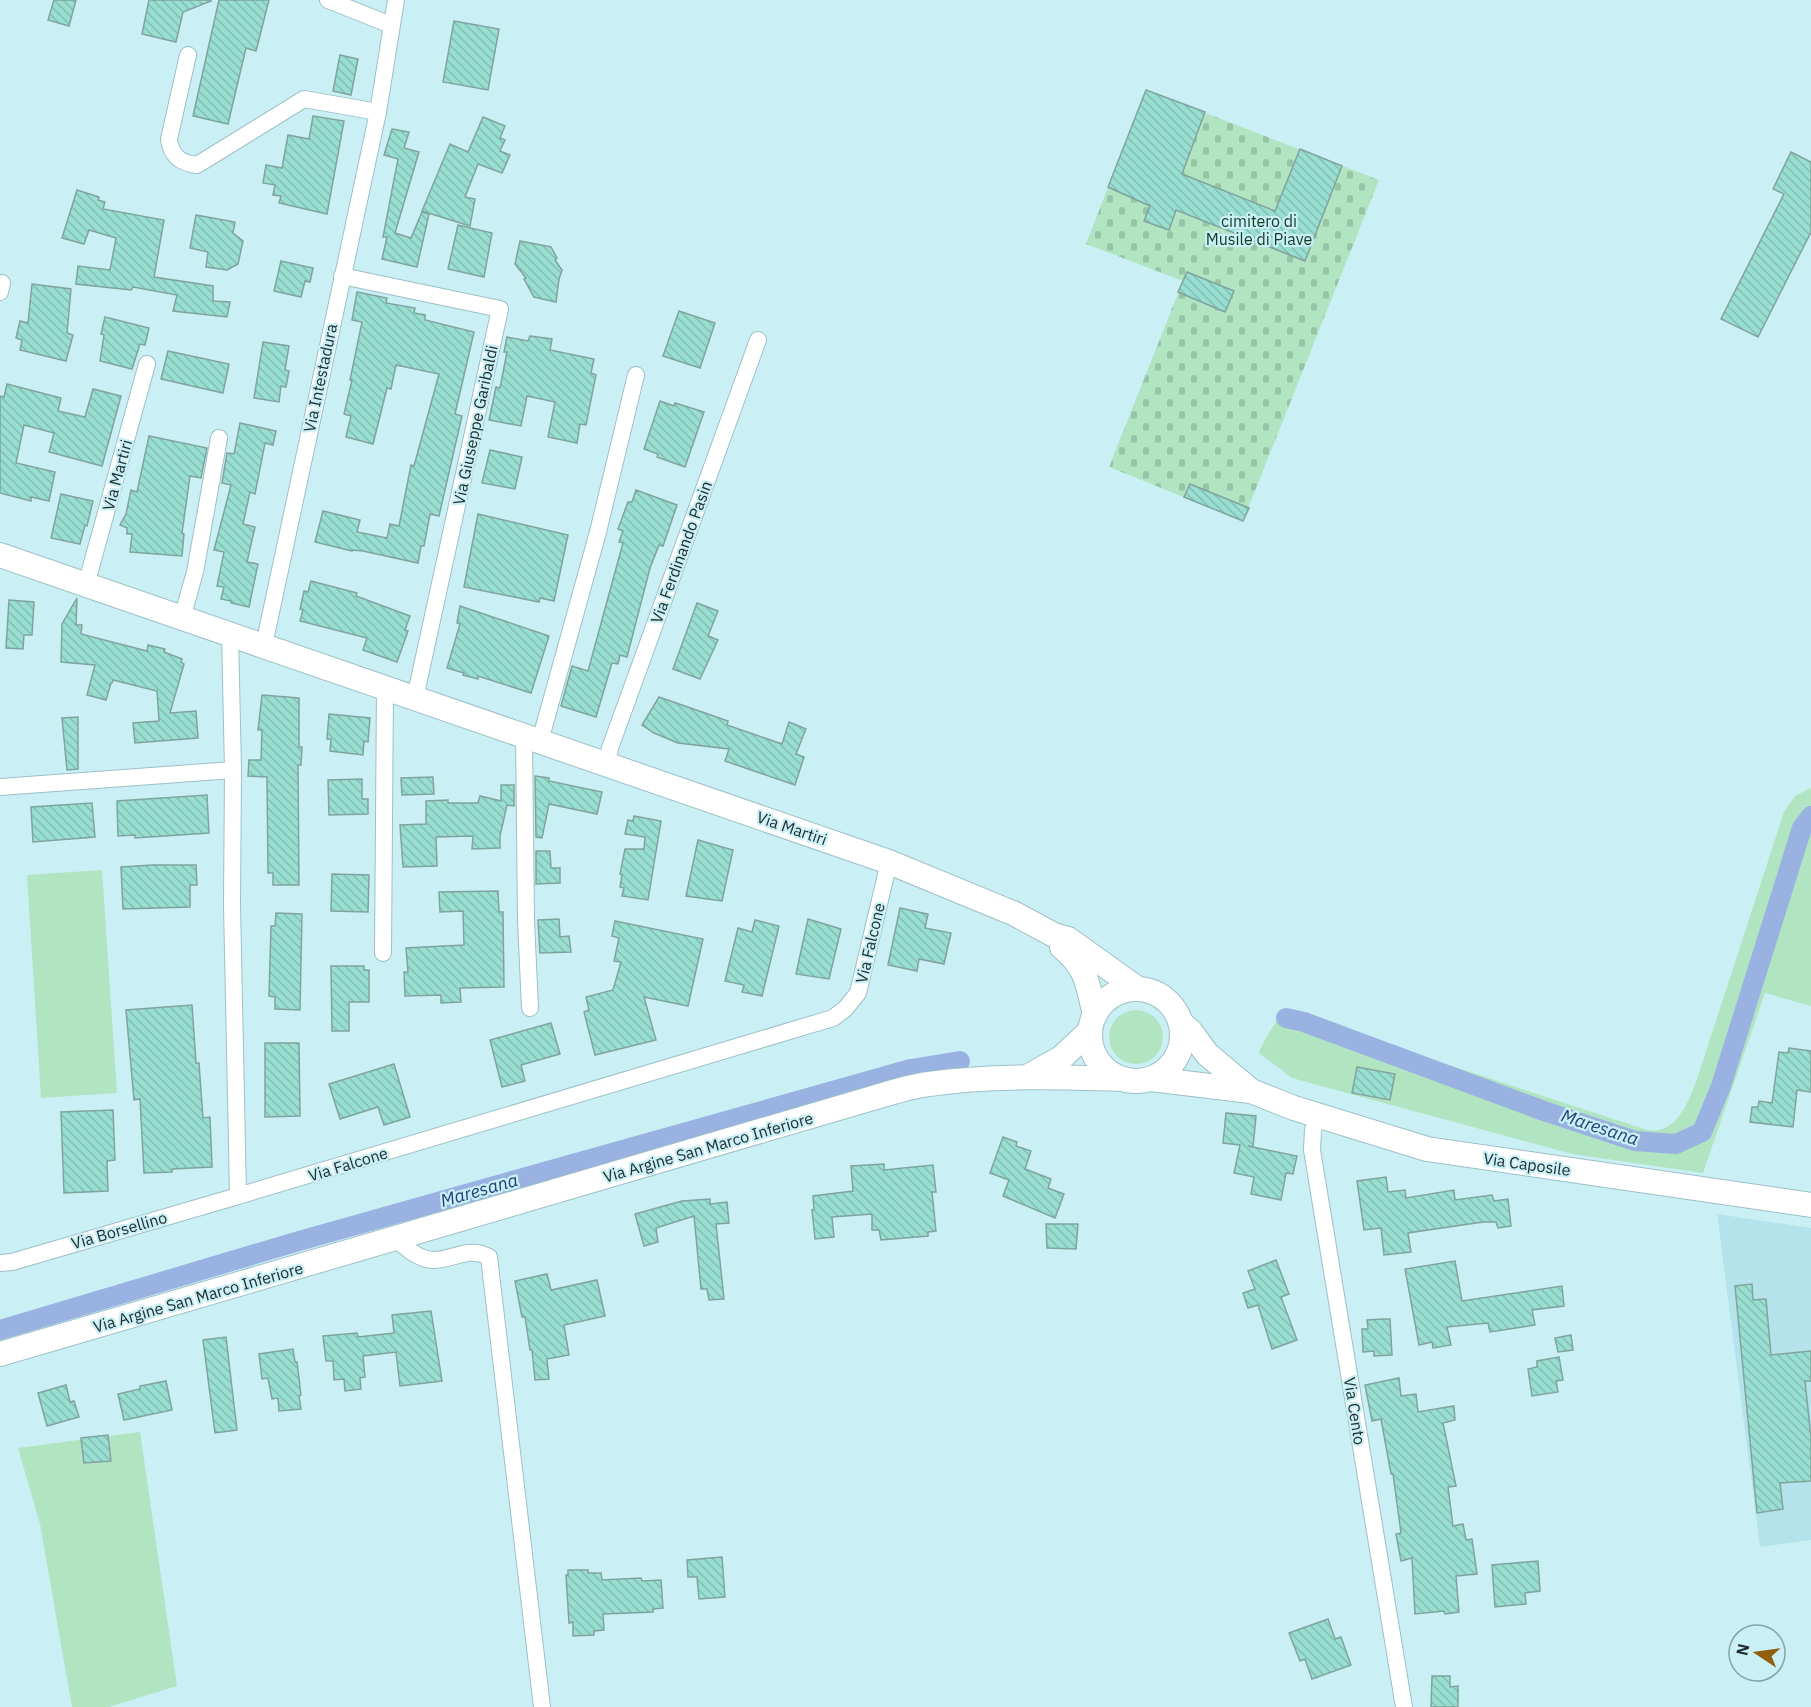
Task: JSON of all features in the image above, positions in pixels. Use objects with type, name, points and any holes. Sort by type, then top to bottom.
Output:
[{"type":"street","points":[[328,0],[391,25]]},
{"type":"street","name":"Via Intestadura","points":[[264,645],[378,112],[396,0]]},
{"type":"street","points":[[188,55],[169,139],[171,152],[183,163],[197,165],[304,99],[378,112]]},
{"type":"street","name":"Via Giuseppe Garibaldi","points":[[342,276],[500,309],[415,698]]},
{"type":"street","name":"Via Ferdinando Pasin","points":[[607,765],[610,748],[758,340]]},
{"type":"street","name":"Via Martiri","points":[[86,585],[147,364]]},
{"type":"street","points":[[530,1008],[526,921],[532,739],[598,532],[636,375]]},
{"type":"street","points":[[182,618],[195,572],[219,438]]},
{"type":"street","name":"Via Martiri","points":[[0,555],[889,862],[1015,914],[1054,935],[1068,939],[1138,989]]},
{"type":"street","points":[[230,634],[233,770],[232,904],[238,1196]]},
{"type":"street","points":[[383,953],[385,688]]},
{"type":"street","points":[[0,787],[233,770]]},
{"type":"street","name":"Via Falcone","points":[[238,1196],[833,1018],[845,1009],[858,993],[889,862]]},
{"type":"street","name":"Via Martiri","points":[[1054,935],[1062,947],[1075,957],[1087,978],[1093,1023]]},
{"type":"street","points":[[1138,989],[1163,998],[1174,1009],[1180,1022],[1182,1041],[1176,1057],[1162,1073],[1151,1079]]},
{"type":"street","name":"Via Argine San Marco Inferiore","points":[[1026,1078],[1061,1058],[1093,1023],[1102,1004],[1114,995],[1138,989]]},
{"type":"street","name":"Via Caposile","points":[[1180,1022],[1208,1054],[1251,1091]]},
{"type":"street","points":[[1093,1023],[1091,1046],[1098,1061],[1109,1072],[1123,1079]]},
{"type":"street","name":"Via Argine San Marco Inferiore","points":[[0,1354],[876,1096],[927,1084],[963,1080],[1026,1078],[1136,1081],[1151,1079]]},
{"type":"street","name":"Via Caposile","points":[[1151,1079],[1251,1091],[1318,1116],[1427,1149],[1811,1205]]},
{"type":"street","name":"Via Cento","points":[[1318,1116],[1313,1131],[1312,1150],[1404,1707]]},
{"type":"street","name":"Via Borsellino","points":[[0,1263],[12,1262],[238,1196]]},
{"type":"street","points":[[396,1239],[412,1252],[431,1261],[478,1251],[489,1257],[542,1707]]},
{"type":"shaded area","points":[[1717,1214],[1811,1228],[1811,1540],[1760,1547]]},
{"type":"green space","name":"cimitero di Musile di Piave","points":[[1146,90],[1379,180],[1243,521],[1109,467],[1183,281],[1086,244]]},
{"type":"green space","points":[[1811,788],[1811,1006],[1765,993],[1703,1173],[1572,1154],[1292,1078],[1259,1053],[1278,1019],[1290,1013],[1647,1130],[1666,1127],[1680,1115],[1694,1088],[1784,812],[1795,796]]},
{"type":"green space","points":[[102,870],[117,1093],[41,1098],[27,875]]},
{"type":"green space","points":[[1131,1010],[1141,1010],[1151,1014],[1159,1022],[1163,1037],[1159,1052],[1151,1060],[1141,1064],[1131,1064],[1121,1060],[1113,1052],[1109,1042],[1109,1032],[1113,1022],[1121,1014]]},
{"type":"green space","points":[[140,1432],[177,1686],[109,1707],[72,1707],[40,1524],[18,1448]]},
{"type":"building","points":[[54,0],[76,0],[69,26],[48,20]]},
{"type":"building","points":[[149,0],[211,1],[183,12],[176,42],[142,34]]},
{"type":"building","points":[[219,0],[269,0],[256,51],[246,48],[228,124],[193,116]]},
{"type":"building","points":[[454,21],[499,29],[488,90],[443,82]]},
{"type":"building","points":[[340,55],[358,59],[351,95],[333,91]]},
{"type":"building","points":[[1146,90],[1205,112],[1182,174],[1275,211],[1300,149],[1342,166],[1305,261],[1176,210],[1169,230],[1144,221],[1150,206],[1108,187]]},
{"type":"building","points":[[313,116],[344,121],[327,214],[279,203],[281,196],[273,195],[275,185],[263,183],[266,165],[282,168],[288,135],[309,139]]},
{"type":"building","points":[[483,117],[505,126],[500,138],[505,140],[500,151],[510,155],[502,173],[478,164],[465,197],[475,199],[470,226],[422,211],[450,144],[468,152]]},
{"type":"building","points":[[392,129],[409,132],[404,148],[419,152],[395,233],[411,238],[422,212],[429,214],[417,267],[382,259],[387,237],[383,237],[398,159],[384,155]]},
{"type":"building","points":[[1791,152],[1811,162],[1811,232],[1758,337],[1721,319],[1784,194],[1773,189]]},
{"type":"building","points":[[77,190],[99,197],[98,200],[105,202],[103,209],[164,220],[154,277],[213,286],[213,301],[230,302],[227,317],[173,311],[177,295],[133,287],[131,290],[76,284],[78,266],[110,270],[116,238],[89,230],[84,244],[62,238]]},
{"type":"building","points":[[196,215],[235,222],[233,233],[243,241],[238,264],[227,270],[206,267],[208,252],[190,248]]},
{"type":"building","points":[[458,225],[492,233],[484,277],[448,269]]},
{"type":"building","points":[[520,241],[551,247],[557,258],[555,260],[562,270],[556,302],[534,297],[524,279],[526,278],[515,264]]},
{"type":"building","points":[[281,261],[313,268],[310,282],[305,281],[301,297],[274,291]]},
{"type":"building","points":[[1187,272],[1234,291],[1225,312],[1178,292]]},
{"type":"building","points":[[32,284],[71,289],[67,333],[73,335],[66,361],[20,350],[22,340],[16,338],[20,321],[28,323]]},
{"type":"building","points":[[357,292],[387,298],[386,303],[415,308],[414,313],[425,315],[425,320],[474,332],[455,414],[462,416],[439,516],[430,514],[418,563],[315,542],[323,511],[360,520],[357,532],[387,538],[390,524],[399,526],[411,465],[414,466],[439,374],[396,365],[391,389],[387,388],[373,444],[346,437],[351,416],[344,414],[362,322],[352,320]]},
{"type":"building","points":[[679,311],[715,323],[700,368],[663,356]]},
{"type":"building","points":[[105,317],[149,328],[145,345],[140,344],[132,369],[100,361],[104,335],[101,334]]},
{"type":"building","points":[[530,336],[552,339],[550,350],[594,359],[591,373],[596,375],[586,425],[580,424],[577,443],[548,437],[555,402],[527,396],[521,426],[489,420],[496,387],[500,388],[507,352],[504,352],[507,337],[528,341]]},
{"type":"building","points":[[263,342],[289,346],[285,370],[289,371],[286,387],[281,386],[279,402],[254,398]]},
{"type":"building","points":[[168,351],[229,364],[223,393],[161,379]]},
{"type":"building","points":[[7,384],[61,398],[58,411],[85,417],[93,389],[121,396],[102,466],[49,452],[54,433],[24,425],[16,463],[55,472],[49,501],[31,497],[31,501],[0,493],[0,396],[4,397]]},
{"type":"building","points":[[660,401],[704,412],[685,467],[657,457],[658,454],[644,449]]},
{"type":"building","points":[[240,423],[276,431],[273,445],[265,443],[255,494],[250,492],[243,524],[255,527],[247,562],[258,564],[249,607],[221,599],[224,587],[217,586],[224,552],[214,550],[231,485],[222,483],[227,453],[234,454]]},
{"type":"building","points":[[149,436],[207,448],[201,478],[190,476],[182,533],[184,534],[182,556],[130,552],[132,534],[127,534],[127,528],[120,525],[126,514],[131,490],[137,492]]},
{"type":"building","points":[[490,450],[522,457],[515,489],[482,483]]},
{"type":"building","points":[[1190,484],[1249,508],[1243,521],[1184,497]]},
{"type":"building","points":[[636,490],[677,505],[663,546],[659,545],[650,568],[627,657],[620,655],[618,664],[612,663],[596,717],[561,706],[572,666],[588,671],[623,543],[619,542],[623,531],[618,529],[628,502],[632,502]]},
{"type":"building","points":[[61,494],[93,501],[80,544],[51,538]]},
{"type":"building","points":[[478,514],[568,535],[554,601],[540,598],[539,602],[464,587]]},
{"type":"building","points":[[311,581],[357,593],[356,596],[410,616],[405,630],[408,631],[397,662],[363,650],[367,638],[300,621],[304,591],[308,592]]},
{"type":"building","points":[[77,598],[76,625],[82,625],[81,634],[147,651],[148,645],[165,649],[164,652],[182,659],[181,662],[184,664],[170,713],[196,711],[198,738],[135,743],[133,723],[159,721],[157,691],[113,680],[106,700],[87,695],[95,665],[61,662],[62,624]]},
{"type":"building","points":[[9,600],[34,602],[32,635],[24,635],[23,649],[6,648]]},
{"type":"building","points":[[697,603],[718,611],[708,636],[718,640],[700,679],[673,669]]},
{"type":"building","points":[[460,606],[549,636],[531,693],[478,676],[478,679],[463,675],[464,673],[447,668],[460,624],[457,623]]},
{"type":"building","points":[[262,695],[299,698],[299,747],[302,747],[301,765],[298,765],[299,885],[273,885],[273,873],[268,873],[267,777],[248,776],[249,760],[261,760],[262,730],[258,730]]},
{"type":"building","points":[[659,697],[728,721],[727,725],[782,744],[789,722],[806,729],[796,754],[804,757],[795,785],[725,761],[729,749],[678,743],[654,733],[642,725]]},
{"type":"building","points":[[329,714],[370,718],[368,742],[364,741],[363,755],[330,751],[331,739],[327,739]]},
{"type":"building","points":[[78,717],[78,769],[67,770],[62,718]]},
{"type":"building","points":[[535,776],[602,792],[597,814],[549,804],[542,838],[536,837]]},
{"type":"building","points":[[433,777],[434,794],[402,795],[401,778]]},
{"type":"building","points":[[362,779],[362,799],[368,799],[368,814],[329,815],[328,780]]},
{"type":"building","points":[[501,785],[514,785],[514,806],[507,805],[500,836],[500,848],[472,849],[473,836],[436,837],[437,866],[403,867],[400,825],[426,824],[426,801],[448,800],[448,803],[478,803],[480,796],[501,801]]},
{"type":"building","points":[[207,795],[209,833],[135,838],[135,835],[118,836],[117,801]]},
{"type":"building","points":[[92,803],[95,837],[33,842],[31,807]]},
{"type":"building","points":[[634,816],[661,821],[648,900],[622,896],[624,888],[620,887],[625,849],[644,849],[645,837],[625,834],[628,820],[633,821]]},
{"type":"building","points":[[698,840],[733,850],[722,901],[686,896]]},
{"type":"building","points":[[536,851],[550,851],[551,868],[560,868],[560,883],[536,884]]},
{"type":"building","points":[[196,865],[197,885],[190,885],[190,907],[123,909],[121,867]]},
{"type":"building","points":[[332,874],[369,875],[368,912],[331,911]]},
{"type":"building","points":[[498,891],[499,912],[503,912],[504,987],[460,988],[461,1002],[441,1003],[441,995],[405,996],[404,972],[408,972],[406,948],[464,945],[463,911],[440,912],[439,892]]},
{"type":"building","points":[[900,908],[928,914],[925,928],[951,933],[944,964],[919,959],[917,971],[888,965]]},
{"type":"building","points":[[276,913],[302,914],[300,1010],[275,1009],[275,997],[269,996],[271,926],[275,926]]},
{"type":"building","points":[[559,919],[560,937],[569,936],[571,952],[540,953],[538,920]]},
{"type":"building","points":[[808,919],[841,929],[829,979],[796,974]]},
{"type":"building","points":[[755,920],[779,926],[762,996],[742,992],[744,985],[725,981],[738,928],[752,932]]},
{"type":"building","points":[[615,921],[703,939],[688,1006],[644,997],[656,1040],[595,1055],[584,1012],[589,1010],[586,997],[613,990],[621,962],[614,961],[619,938],[612,936]]},
{"type":"building","points":[[331,966],[364,966],[364,970],[369,970],[369,1002],[349,1002],[349,1031],[332,1031]]},
{"type":"building","points":[[192,1005],[203,1118],[210,1117],[212,1167],[144,1173],[140,1099],[134,1100],[126,1010]]},
{"type":"building","points":[[551,1023],[560,1054],[521,1065],[525,1081],[502,1087],[490,1040]]},
{"type":"building","points":[[265,1043],[299,1043],[300,1116],[265,1117]]},
{"type":"building","points":[[1789,1048],[1811,1051],[1811,1092],[1797,1090],[1793,1127],[1750,1122],[1752,1107],[1758,1107],[1759,1101],[1772,1103],[1779,1052],[1788,1053]]},
{"type":"building","points":[[394,1064],[410,1117],[384,1125],[378,1107],[340,1119],[329,1084]]},
{"type":"building","points":[[1357,1067],[1395,1074],[1390,1100],[1352,1093]]},
{"type":"building","points":[[113,1110],[115,1160],[107,1161],[108,1191],[64,1193],[61,1112]]},
{"type":"building","points":[[1226,1113],[1256,1116],[1253,1147],[1248,1146],[1297,1156],[1293,1174],[1286,1173],[1281,1200],[1251,1194],[1254,1177],[1234,1173],[1240,1145],[1223,1143]]},
{"type":"building","points":[[1003,1137],[1017,1142],[1016,1146],[1031,1151],[1025,1169],[1051,1179],[1048,1188],[1064,1194],[1055,1218],[1003,1196],[1009,1180],[990,1173]]},
{"type":"building","points":[[884,1164],[884,1170],[933,1165],[936,1192],[932,1192],[936,1231],[928,1232],[928,1236],[881,1240],[879,1230],[872,1230],[872,1214],[832,1217],[834,1237],[815,1239],[813,1196],[853,1191],[851,1166]]},
{"type":"building","points":[[1386,1177],[1388,1192],[1405,1190],[1406,1198],[1454,1190],[1455,1200],[1492,1195],[1494,1201],[1508,1199],[1511,1226],[1498,1228],[1496,1222],[1483,1222],[1408,1233],[1411,1252],[1384,1255],[1381,1228],[1364,1230],[1357,1181]]},
{"type":"building","points":[[710,1199],[710,1204],[727,1202],[729,1223],[716,1224],[724,1299],[709,1300],[707,1289],[701,1289],[694,1216],[656,1228],[658,1242],[644,1246],[635,1214],[682,1201]]},
{"type":"building","points":[[1046,1224],[1078,1224],[1076,1249],[1047,1248]]},
{"type":"building","points":[[1276,1260],[1289,1294],[1281,1297],[1297,1340],[1272,1349],[1258,1305],[1248,1308],[1243,1293],[1255,1289],[1248,1271]]},
{"type":"building","points":[[1455,1261],[1462,1301],[1562,1286],[1564,1306],[1532,1310],[1535,1325],[1490,1332],[1488,1323],[1447,1327],[1451,1345],[1433,1348],[1432,1342],[1419,1345],[1405,1269]]},
{"type":"building","points":[[547,1274],[551,1290],[597,1280],[605,1316],[564,1325],[569,1355],[547,1359],[549,1379],[535,1380],[532,1350],[530,1350],[525,1317],[522,1317],[515,1281]]},
{"type":"building","points":[[1752,1284],[1753,1300],[1766,1299],[1771,1355],[1811,1351],[1811,1381],[1805,1381],[1811,1438],[1811,1481],[1780,1483],[1783,1509],[1757,1513],[1735,1286]]},
{"type":"building","points":[[431,1311],[442,1381],[400,1386],[396,1352],[363,1356],[365,1377],[360,1378],[361,1389],[345,1391],[344,1379],[334,1380],[333,1361],[326,1361],[323,1336],[357,1333],[358,1337],[394,1333],[392,1315]]},
{"type":"building","points":[[1390,1319],[1392,1355],[1374,1356],[1374,1351],[1363,1352],[1362,1329],[1368,1329],[1367,1320]]},
{"type":"building","points":[[1571,1335],[1573,1350],[1558,1352],[1555,1338]]},
{"type":"building","points":[[226,1337],[237,1430],[215,1433],[203,1340]]},
{"type":"building","points":[[293,1349],[295,1362],[297,1362],[301,1409],[279,1411],[278,1398],[272,1399],[268,1378],[262,1379],[259,1354]]},
{"type":"building","points":[[1559,1357],[1563,1380],[1556,1381],[1558,1392],[1532,1396],[1528,1369],[1537,1367],[1537,1361]]},
{"type":"building","points":[[1399,1378],[1401,1396],[1416,1394],[1418,1412],[1454,1406],[1455,1420],[1443,1423],[1456,1486],[1448,1487],[1453,1526],[1463,1524],[1466,1540],[1472,1539],[1477,1574],[1456,1576],[1459,1612],[1415,1614],[1412,1558],[1401,1561],[1396,1534],[1401,1533],[1393,1474],[1391,1474],[1381,1419],[1372,1421],[1365,1385]]},
{"type":"building","points":[[166,1381],[172,1410],[124,1420],[118,1394],[140,1389],[140,1386]]},
{"type":"building","points":[[66,1385],[70,1402],[74,1401],[79,1417],[47,1426],[38,1393]]},
{"type":"building","points":[[108,1435],[111,1461],[84,1463],[81,1438]]},
{"type":"building","points":[[722,1557],[725,1597],[699,1599],[697,1577],[688,1577],[687,1560]]},
{"type":"building","points":[[1538,1561],[1540,1591],[1525,1593],[1526,1604],[1495,1607],[1492,1565]]},
{"type":"building","points":[[568,1570],[588,1570],[588,1573],[601,1573],[602,1580],[641,1578],[642,1581],[661,1580],[663,1608],[653,1609],[653,1612],[603,1614],[604,1630],[594,1631],[594,1635],[573,1636],[573,1622],[569,1623],[566,1575],[568,1575]]},
{"type":"building","points":[[1328,1619],[1335,1639],[1341,1637],[1351,1665],[1312,1679],[1305,1659],[1300,1661],[1289,1633]]},
{"type":"building","points":[[1432,1676],[1450,1676],[1450,1687],[1458,1686],[1458,1707],[1431,1707]]},
{"type":"waterway","name":"Maresana","points":[[1286,1018],[1304,1022],[1544,1111],[1635,1141],[1676,1144],[1702,1132],[1721,1086],[1802,828],[1811,816]]},
{"type":"waterway","name":"Maresana","points":[[0,1330],[299,1241],[911,1069],[960,1061]]}]
